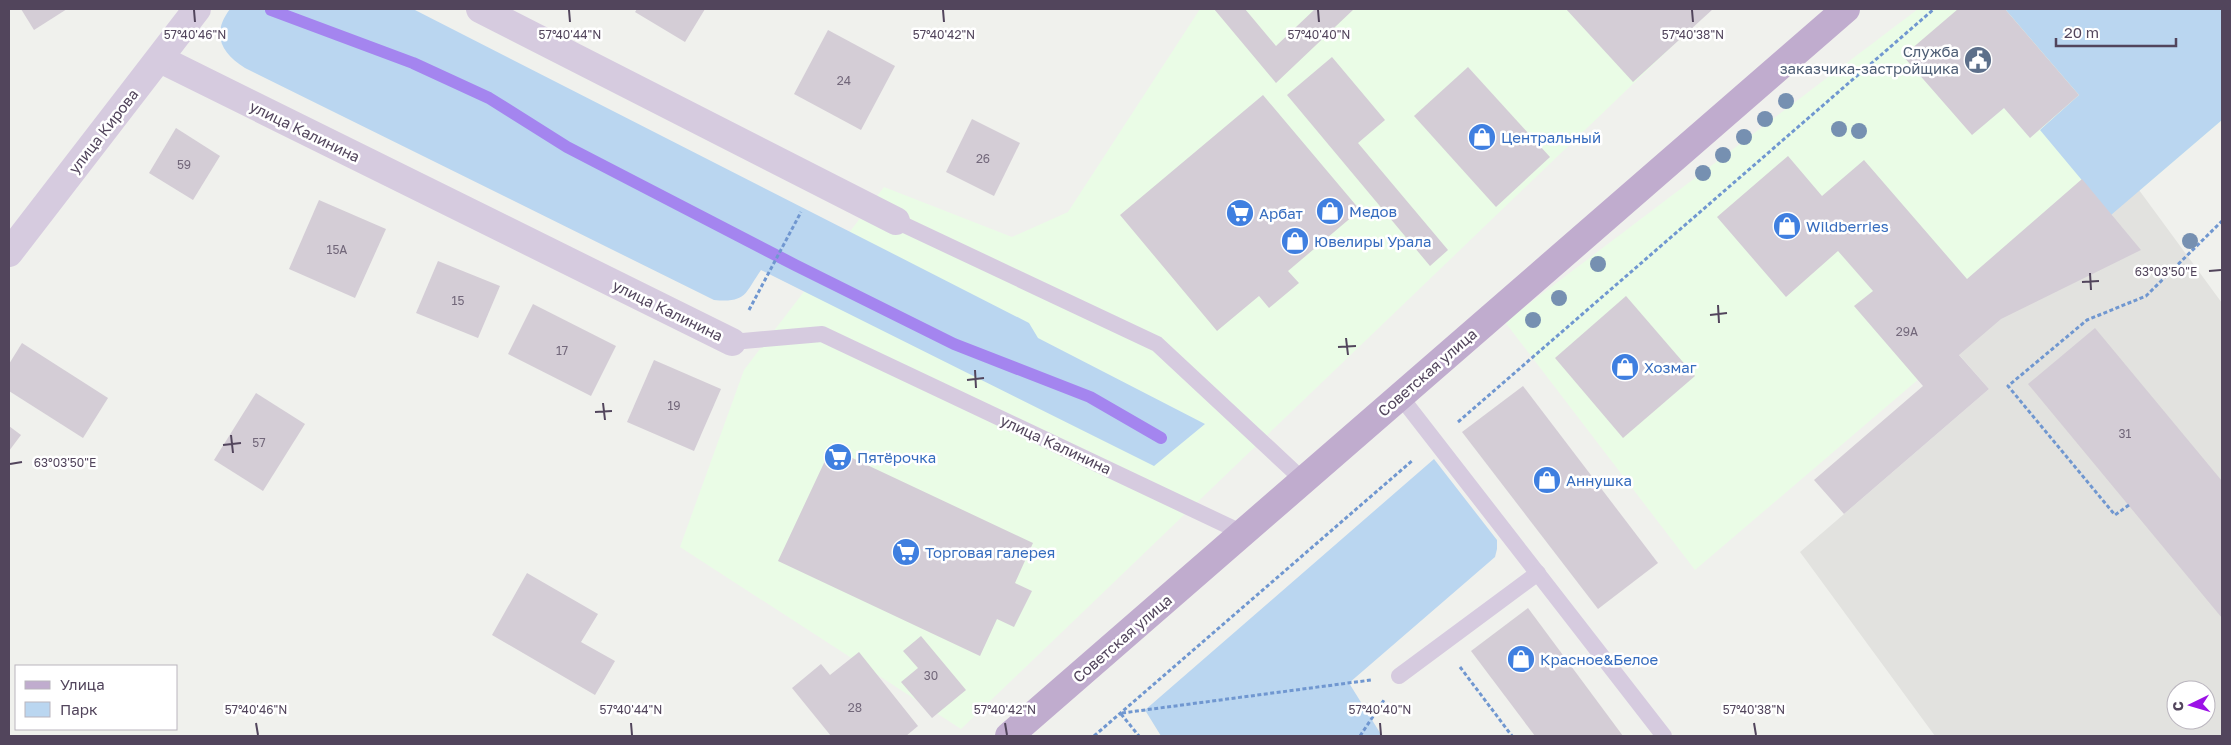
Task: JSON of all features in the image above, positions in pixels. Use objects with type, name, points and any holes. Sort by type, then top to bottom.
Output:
[{"type":"main road","name":"Советская улица","points":[[1009,736],[1846,9]]},
{"type":"street","name":"улица Кирова","points":[[13,236],[160,59],[197,9]]},
{"type":"street","points":[[480,9],[896,221]]},
{"type":"street","name":"улица Калинина","points":[[160,59],[732,342]]},
{"type":"lane","points":[[896,221],[1156,344],[1303,480]]},
{"type":"lane","name":"улица Калинина","points":[[732,342],[822,334],[1243,532]]},
{"type":"lane","points":[[1400,396],[1664,736]]},
{"type":"lane","points":[[1399,676],[1538,573]]},
{"type":"path","points":[[1094,736],[1934,9]]},
{"type":"path","points":[[2128,504],[2115,516],[2008,386],[2087,320],[2146,296],[2222,221]]},
{"type":"path","points":[[765,280],[784,244]]},
{"type":"path","points":[[1443,644],[1512,736]]},
{"type":"path","points":[[1121,713],[1399,676]]},
{"type":"path","points":[[1360,736],[1399,676]]},
{"type":"path","points":[[1121,713],[1139,736]]},
{"type":"shaded area","points":[[1200,9],[1711,9],[961,729],[680,547],[744,370],[884,187],[1012,237],[1068,212]]},
{"type":"shaded area","points":[[1918,9],[2222,9],[2222,120],[1695,570],[1505,322]]},
{"type":"shaded area","points":[[2139,190],[2222,303],[2222,736],[1935,736],[1800,552],[1989,389],[1954,349]]},
{"type":"green space","points":[[230,9],[413,9],[1029,323],[1038,338],[1205,424],[1154,466],[761,270],[744,295],[733,300],[714,300],[245,68],[230,56],[221,42],[221,27]]},
{"type":"green space","points":[[2005,9],[2222,9],[2222,120],[2111,215],[2040,130],[2079,95]]},
{"type":"green space","points":[[1434,459],[1497,540],[1497,549],[1495,557],[1349,683],[1382,736],[1161,736],[1145,710]]},
{"type":"building","points":[[21,9],[67,9],[34,30]]},
{"type":"building","points":[[637,9],[705,9],[685,42],[635,12]]},
{"type":"building","points":[[1214,9],[1245,9],[1276,46],[1315,9],[1354,9],[1276,83]]},
{"type":"building","points":[[1566,9],[1713,9],[1633,82]]},
{"type":"building","points":[[1958,9],[2005,9],[2079,95],[2030,138],[2004,108],[1972,135],[1903,56]]},
{"type":"building","points":[[828,30],[895,66],[861,130],[794,94]]},
{"type":"building","points":[[1332,57],[1385,120],[1358,143],[1448,250],[1430,266],[1287,95]]},
{"type":"building","points":[[1468,67],[1550,157],[1496,207],[1414,116]]},
{"type":"building","name":"Арбат","points":[[1263,95],[1360,210],[1288,271],[1299,283],[1269,308],[1259,296],[1217,331],[1120,215]]},
{"type":"building","points":[[972,119],[1020,143],[994,196],[946,172]]},
{"type":"building","points":[[176,128],[220,156],[193,200],[149,173]]},
{"type":"building","points":[[1788,156],[1822,196],[1864,160],[1967,279],[2082,179],[2141,250],[2001,319],[1959,355],[1989,389],[1844,514],[1814,480],[1923,386],[1854,306],[1873,291],[1838,251],[1786,297],[1717,217]]},
{"type":"building","points":[[319,200],[386,229],[355,298],[289,269]]},
{"type":"building","points":[[438,261],[500,286],[478,338],[416,313]]},
{"type":"building","points":[[1626,296],[1695,376],[1623,438],[1555,358]]},
{"type":"building","points":[[533,304],[616,346],[591,396],[508,354]]},
{"type":"building","points":[[2095,328],[2222,481],[2222,618],[2028,384]]},
{"type":"building","points":[[22,343],[108,398],[83,438],[9,391],[9,364]]},
{"type":"building","points":[[654,360],[721,389],[694,451],[627,422]]},
{"type":"building","points":[[1523,386],[1658,563],[1598,609],[1462,432]]},
{"type":"building","points":[[256,393],[305,424],[263,491],[214,460]]},
{"type":"building","points":[[9,426],[21,435],[9,451]]},
{"type":"building","name":"Торговая галерея","points":[[831,448],[1033,543],[1015,583],[1032,591],[1014,627],[997,619],[980,656],[778,561]]},
{"type":"building","points":[[527,573],[598,614],[581,642],[615,661],[595,695],[492,635]]},
{"type":"building","points":[[1528,608],[1623,736],[1535,736],[1471,651]]},
{"type":"building","points":[[921,636],[966,690],[932,718],[901,682],[918,668],[903,651]]},
{"type":"building","points":[[859,652],[918,726],[906,736],[831,736],[792,688],[821,664],[830,675]]},
{"type":"waterway","points":[[271,10],[413,63],[489,98],[567,147],[795,265],[954,344],[1090,397],[1161,438]]},
{"type":"place","name":"Служба заказчика-застройщика","points":[[1978,60]]},
{"type":"place","name":"Центральный","points":[[1482,137]]},
{"type":"place","name":"Медов","points":[[1330,211]]},
{"type":"place","name":"Арбат","points":[[1240,213]]},
{"type":"place","name":"Wildberries","points":[[1787,226]]},
{"type":"place","name":"Ювелиры Урала","points":[[1295,241]]},
{"type":"place","name":"Хозмаг","points":[[1625,367]]},
{"type":"place","name":"Пятёрочка","points":[[838,457]]},
{"type":"place","name":"Аннушка","points":[[1547,480]]},
{"type":"place","name":"Торговая галерея","points":[[906,552]]},
{"type":"place","name":"Красное&Белое","points":[[1521,659]]}]
